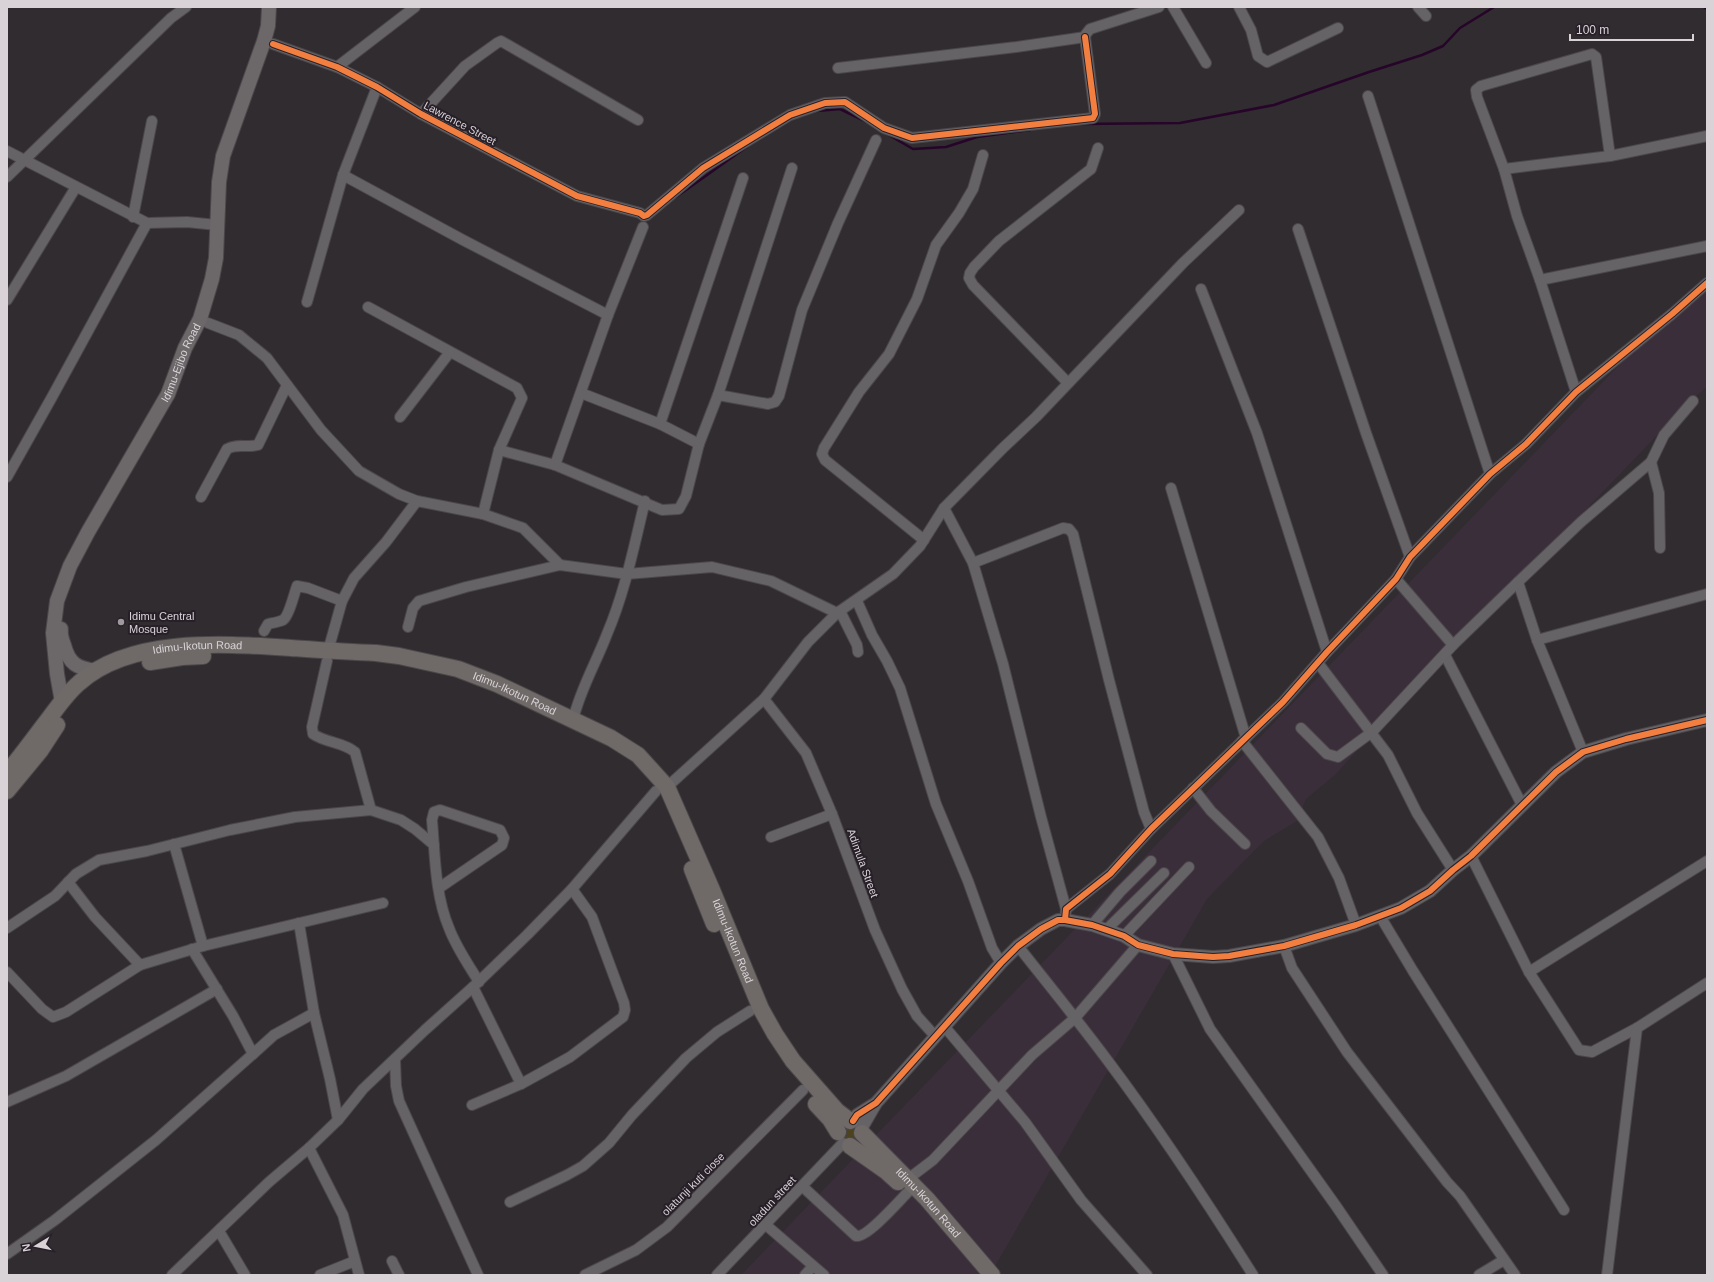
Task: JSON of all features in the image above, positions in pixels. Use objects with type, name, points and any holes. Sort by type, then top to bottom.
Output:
[{"type":"main road","name":"Idimu-Ejibo Road","points":[[62,702],[57,674],[53,633],[57,601],[70,566],[88,532],[168,394],[185,348],[200,319],[216,258],[219,182],[223,156],[264,41],[268,26],[269,7]]},
{"type":"main road","name":"Idimu-Ejibo Road","points":[[96,671],[82,669],[67,656],[60,634],[65,600],[94,537],[151,445],[177,398],[193,352],[208,323],[221,281],[225,259],[227,184],[231,164],[237,139],[273,44],[278,23],[278,7]]},
{"type":"main road","name":"Idimu-Ikotun Road","points":[[7,773],[62,702],[79,683],[96,671],[120,659],[149,651],[180,646],[242,645],[413,669],[455,680],[492,694],[606,746],[631,763],[661,789],[676,830],[750,1011],[784,1066],[803,1090],[830,1119],[844,1140],[887,1172],[908,1185]]},
{"type":"main road","name":"Idimu-Ikotun Road","points":[[7,790],[40,751],[69,706],[92,684],[123,669],[151,662],[182,657],[220,655],[398,656],[458,669],[497,684],[611,738],[638,755],[661,789],[712,890],[761,1009],[793,1061],[837,1111],[856,1126],[908,1185],[953,1228],[992,1275]]},
{"type":"main road","points":[[843,1123],[856,1126],[860,1140],[854,1145],[844,1140],[843,1123]]},
{"type":"main road","points":[[908,1185],[980,1275]]},
{"type":"street","points":[[7,177],[171,18],[186,7]]},
{"type":"street","points":[[337,67],[415,7]]},
{"type":"street","points":[[838,68],[1016,47],[1085,37],[1088,31],[1093,28],[1159,7]]},
{"type":"street","points":[[1173,7],[1206,63]]},
{"type":"street","points":[[1239,7],[1251,30],[1258,56],[1267,62],[1338,28]]},
{"type":"street","points":[[1418,7],[1426,16]]},
{"type":"street","name":"Lawrence Street","points":[[273,44],[337,67],[377,88],[421,114],[577,196],[644,216],[703,168],[790,114],[825,103],[845,102],[884,128],[912,138],[1093,118],[1095,114],[1085,37]]},
{"type":"street","points":[[421,114],[464,66],[497,42],[501,41],[638,120]]},
{"type":"street","points":[[1576,392],[1540,280],[1517,216],[1504,170],[1477,97],[1476,90],[1481,86],[1592,54],[1596,57],[1610,156]]},
{"type":"street","points":[[307,302],[343,175],[377,88]]},
{"type":"street","points":[[1368,96],[1490,474]]},
{"type":"street","points":[[133,216],[152,121]]},
{"type":"street","points":[[1504,170],[1610,156],[1707,136]]},
{"type":"street","points":[[718,396],[768,404],[774,402],[779,396],[802,310],[838,223],[876,140]]},
{"type":"street","points":[[1068,383],[973,285],[969,278],[974,267],[999,241],[1091,169],[1098,148]]},
{"type":"street","points":[[7,151],[147,223],[187,222],[217,225]]},
{"type":"street","points":[[924,540],[825,460],[822,454],[824,448],[859,392],[889,354],[917,299],[936,245],[959,213],[973,188],[983,155]]},
{"type":"street","points":[[498,450],[555,465],[645,501],[662,510],[679,509],[686,496],[699,444],[718,396],[792,168]]},
{"type":"street","points":[[343,175],[608,315]]},
{"type":"street","points":[[660,424],[743,178]]},
{"type":"street","points":[[7,300],[76,187]]},
{"type":"street","points":[[172,1275],[269,1182],[309,1148],[338,1120],[363,1090],[425,1030],[476,985],[572,889],[661,789],[764,699],[808,642],[839,612],[857,601],[893,574],[920,546],[944,508],[1036,417],[1183,264],[1239,210]]},
{"type":"street","points":[[7,477],[147,223]]},
{"type":"street","points":[[555,465],[608,315],[643,227]]},
{"type":"street","points":[[1298,229],[1366,433],[1410,557]]},
{"type":"street","points":[[1540,280],[1707,246]]},
{"type":"street","points":[[856,1126],[944,1026],[1018,946],[1050,923],[1065,915],[1110,874],[1151,829],[1283,702],[1327,652],[1396,579],[1410,557],[1490,474],[1526,444],[1576,392],[1672,314],[1707,283]]},
{"type":"street","points":[[1201,289],[1257,432],[1327,652]]},
{"type":"street","points":[[368,307],[517,388],[520,392],[522,398],[498,450],[483,514]]},
{"type":"street","points":[[208,323],[239,336],[267,358],[322,430],[359,471],[399,494],[417,501],[483,514],[523,528],[560,565]]},
{"type":"street","points":[[400,417],[450,352]]},
{"type":"street","points":[[201,497],[227,449],[234,445],[250,447],[258,445],[287,384]]},
{"type":"street","points":[[581,394],[660,424],[699,444]]},
{"type":"street","points":[[1301,728],[1327,754],[1338,757],[1372,732],[1453,645],[1518,582],[1581,522],[1651,462],[1664,435],[1693,402]]},
{"type":"street","points":[[1651,462],[1659,493],[1660,548]]},
{"type":"street","points":[[1171,488],[1244,740],[1318,837],[1339,878],[1356,925]]},
{"type":"street","points":[[371,810],[355,752],[348,746],[319,738],[313,734],[312,727],[342,601],[354,578],[386,542],[417,501]]},
{"type":"street","points":[[573,720],[588,677],[608,633],[627,574],[645,501]]},
{"type":"street","points":[[944,508],[973,563],[1003,664],[1065,915]]},
{"type":"street","points":[[973,563],[1063,528],[1069,529],[1073,534],[1110,687],[1144,812],[1151,829]]},
{"type":"street","points":[[408,627],[413,608],[418,601],[466,587],[560,565],[627,574],[712,567],[771,581],[839,612],[858,645],[858,652]]},
{"type":"street","points":[[1396,579],[1453,645]]},
{"type":"street","points":[[1518,582],[1538,640],[1583,752]]},
{"type":"street","points":[[264,631],[268,624],[283,620],[288,615],[292,598],[297,586],[308,588],[342,601]]},
{"type":"street","points":[[1538,640],[1707,594]]},
{"type":"street","points":[[857,601],[872,636],[887,661],[900,688],[936,804],[968,881],[992,948],[1001,963]]},
{"type":"street","points":[[1445,655],[1522,805]]},
{"type":"street","points":[[1318,663],[1388,755],[1418,813],[1453,870]]},
{"type":"street","name":"Adimula Street","points":[[764,699],[806,753],[832,814],[875,930],[902,989],[918,1016],[935,1036]]},
{"type":"street","points":[[1065,915],[1124,936],[1138,945],[1173,954],[1207,957],[1229,956],[1284,946],[1356,925],[1410,904],[1430,891],[1471,856],[1556,772],[1583,752],[1626,739],[1707,720]]},
{"type":"street","points":[[1193,788],[1211,811],[1245,844]]},
{"type":"street","points":[[7,928],[55,896],[76,874],[99,860],[230,830],[295,817],[371,810],[402,820],[434,845]]},
{"type":"street","points":[[439,888],[502,845],[504,838],[500,830],[440,810],[434,812],[432,820],[439,888],[448,927],[521,1084]]},
{"type":"street","points":[[771,837],[832,814]]},
{"type":"street","points":[[174,844],[203,946]]},
{"type":"street","points":[[1471,856],[1529,972],[1579,1050],[1592,1052],[1637,1028],[1707,983]]},
{"type":"street","points":[[1092,925],[1120,892],[1151,861]]},
{"type":"street","points":[[1529,972],[1707,861]]},
{"type":"street","points":[[1124,936],[1189,867]]},
{"type":"street","points":[[1106,930],[1164,873]]},
{"type":"street","points":[[68,882],[95,917],[140,965]]},
{"type":"street","points":[[472,1105],[521,1084],[570,1057],[623,1017],[625,1010],[624,1003],[592,917],[572,889]]},
{"type":"street","points":[[7,972],[42,1009],[53,1016],[66,1012],[140,965],[203,946],[383,903]]},
{"type":"street","points":[[1380,916],[1413,971],[1564,1210]]},
{"type":"street","points":[[299,923],[314,1013],[338,1120]]},
{"type":"street","points":[[802,1186],[856,1236],[864,1235],[881,1219],[908,1185],[1032,1055],[1075,1018],[1138,945]]},
{"type":"street","points":[[1018,946],[1108,1060],[1200,1191],[1253,1275]]},
{"type":"street","points":[[1284,946],[1292,968],[1348,1052],[1446,1182],[1460,1196],[1515,1275]]},
{"type":"street","points":[[192,949],[233,1016],[253,1054]]},
{"type":"street","points":[[1173,954],[1210,1029],[1336,1206],[1383,1275]]},
{"type":"street","points":[[7,1102],[66,1076],[217,989]]},
{"type":"street","points":[[510,1202],[568,1175],[583,1166],[609,1144],[632,1115],[686,1058],[718,1032],[750,1011]]},
{"type":"street","points":[[7,1254],[55,1220],[156,1140],[274,1035],[314,1013]]},
{"type":"street","points":[[944,1026],[1039,1139],[1081,1200],[1147,1275]]},
{"type":"street","points":[[1607,1275],[1637,1028]]},
{"type":"street","points":[[395,1059],[396,1086],[399,1101],[478,1275]]},
{"type":"street","name":"olatunji kuti close","points":[[585,1275],[636,1250],[667,1227],[803,1090]]},
{"type":"street","name":"oladun street","points":[[717,1275],[766,1225],[844,1140]]},
{"type":"street","points":[[309,1148],[340,1209],[348,1230],[359,1275]]},
{"type":"street","points":[[766,1225],[824,1275]]},
{"type":"street","points":[[219,1231],[245,1275]]},
{"type":"street","points":[[1479,1275],[1504,1260]]},
{"type":"street","points":[[320,1275],[355,1261]]},
{"type":"street","points":[[392,1261],[399,1275]]},
{"type":"street","points":[[805,1275],[813,1266]]},
{"type":"shaded area","points":[[1707,274],[1707,387],[1689,402],[1390,714],[1335,775],[1306,799],[1297,821],[1264,841],[1207,899],[990,1275],[741,1275]]},
{"type":"shaded area","points":[[851,1124],[857,1127],[858,1139],[855,1142],[843,1142],[840,1129]]},
{"type":"waterway","points":[[1079,124],[1180,123],[1274,105],[1422,55],[1443,46],[1460,28],[1494,7]]},
{"type":"waterway","points":[[816,111],[840,109],[867,122]]},
{"type":"waterway","points":[[887,134],[913,149],[946,147],[977,137],[1030,130]]},
{"type":"waterway","points":[[676,197],[748,146]]},
{"type":"cycle path","points":[[273,44],[337,67],[377,87],[421,114],[577,196],[640,213],[644,216],[703,168],[790,115],[825,103],[845,102],[884,128],[912,138],[1093,118],[1095,114],[1085,37]]},
{"type":"cycle path","points":[[1065,920],[1066,909],[1110,874],[1151,829],[1283,702],[1327,652],[1396,579],[1410,557],[1490,474],[1526,444],[1576,392],[1672,314],[1707,283]]},
{"type":"cycle path","points":[[853,1121],[857,1115],[876,1103],[1001,963],[1018,946],[1041,929],[1058,920],[1092,925],[1124,936],[1138,945],[1173,954],[1213,957],[1229,956],[1284,946],[1356,925],[1401,908],[1430,891],[1471,856],[1556,772],[1583,752],[1626,739],[1707,720]]},
{"type":"place","name":"Idimu Central Mosque","points":[[121,622]]}]
